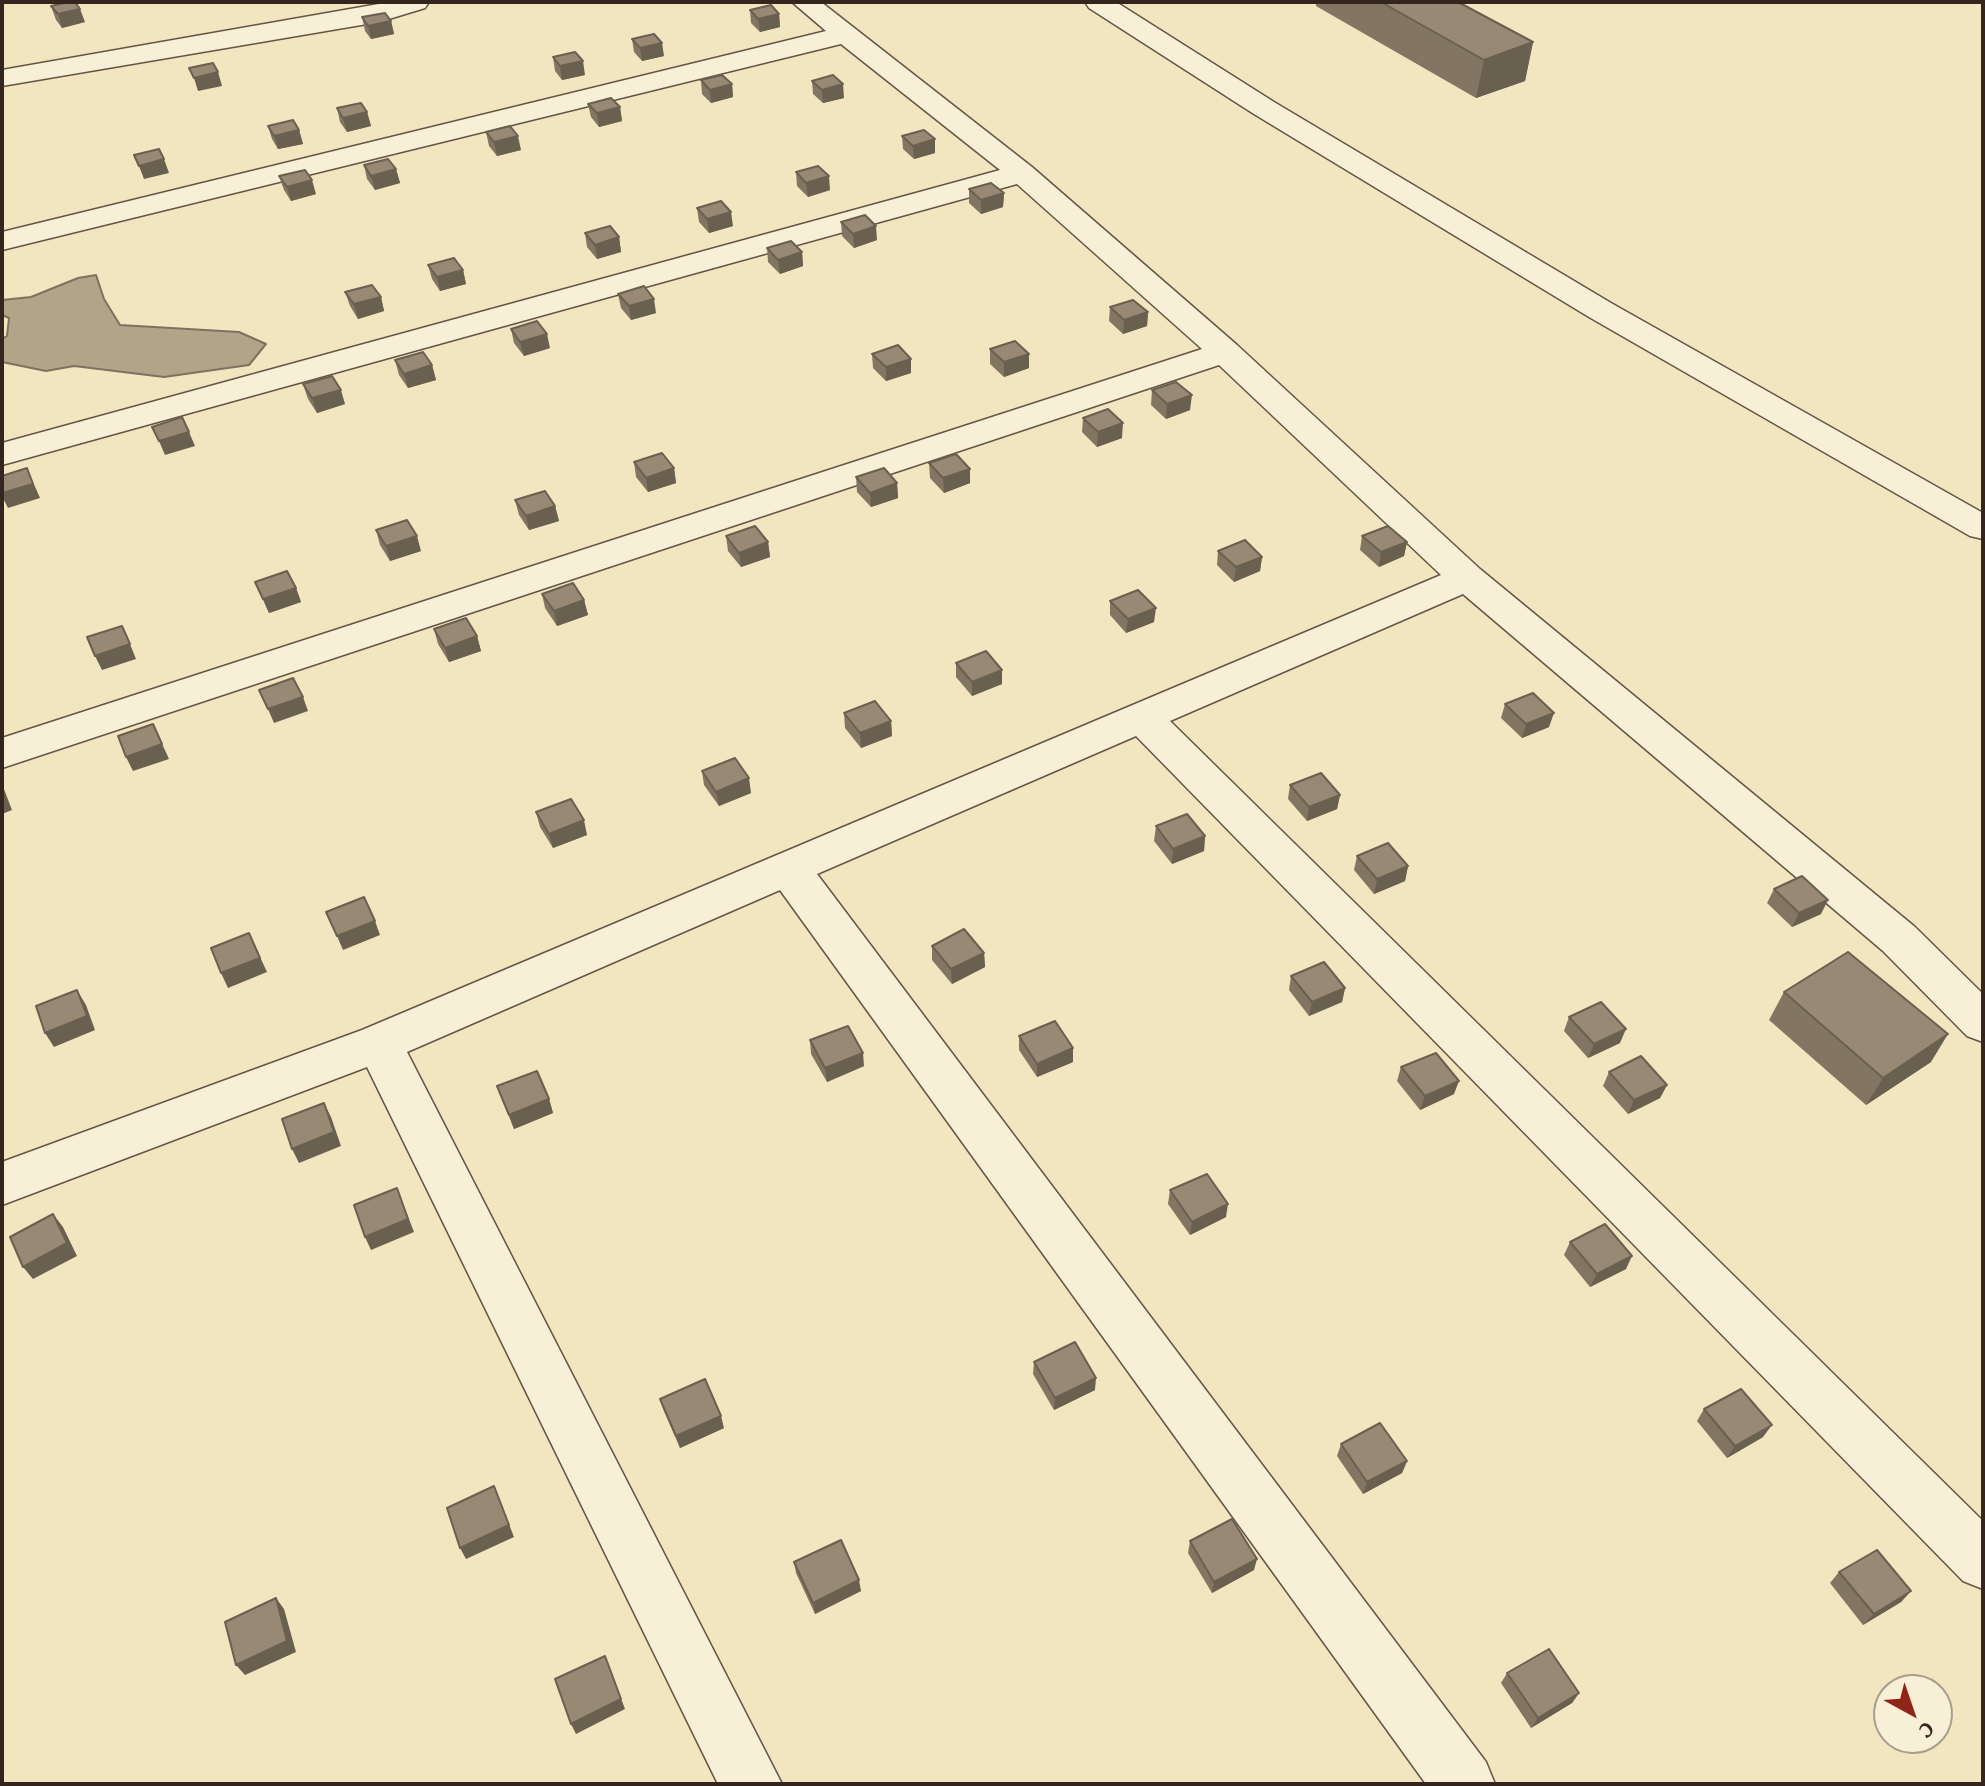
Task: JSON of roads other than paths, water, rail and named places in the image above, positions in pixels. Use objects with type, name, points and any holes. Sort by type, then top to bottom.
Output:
[{"type":"street","points":[[2,78],[379,14],[416,2]]},
{"type":"street","points":[[805,2],[1022,173],[1225,352],[1467,578],[1899,939],[1983,1023]]},
{"type":"street","points":[[1098,2],[1264,108],[1600,310],[1983,528]]},
{"type":"street","points":[[2,241],[844,35]]},
{"type":"street","points":[[2,454],[1022,173]]},
{"type":"street","points":[[2,753],[1225,352]]},
{"type":"street","points":[[2,1184],[379,1043],[1467,578]]},
{"type":"street","points":[[1141,717],[1983,1561]]},
{"type":"street","points":[[788,868],[1464,1784]]},
{"type":"street","points":[[379,1043],[751,1784]]}]
